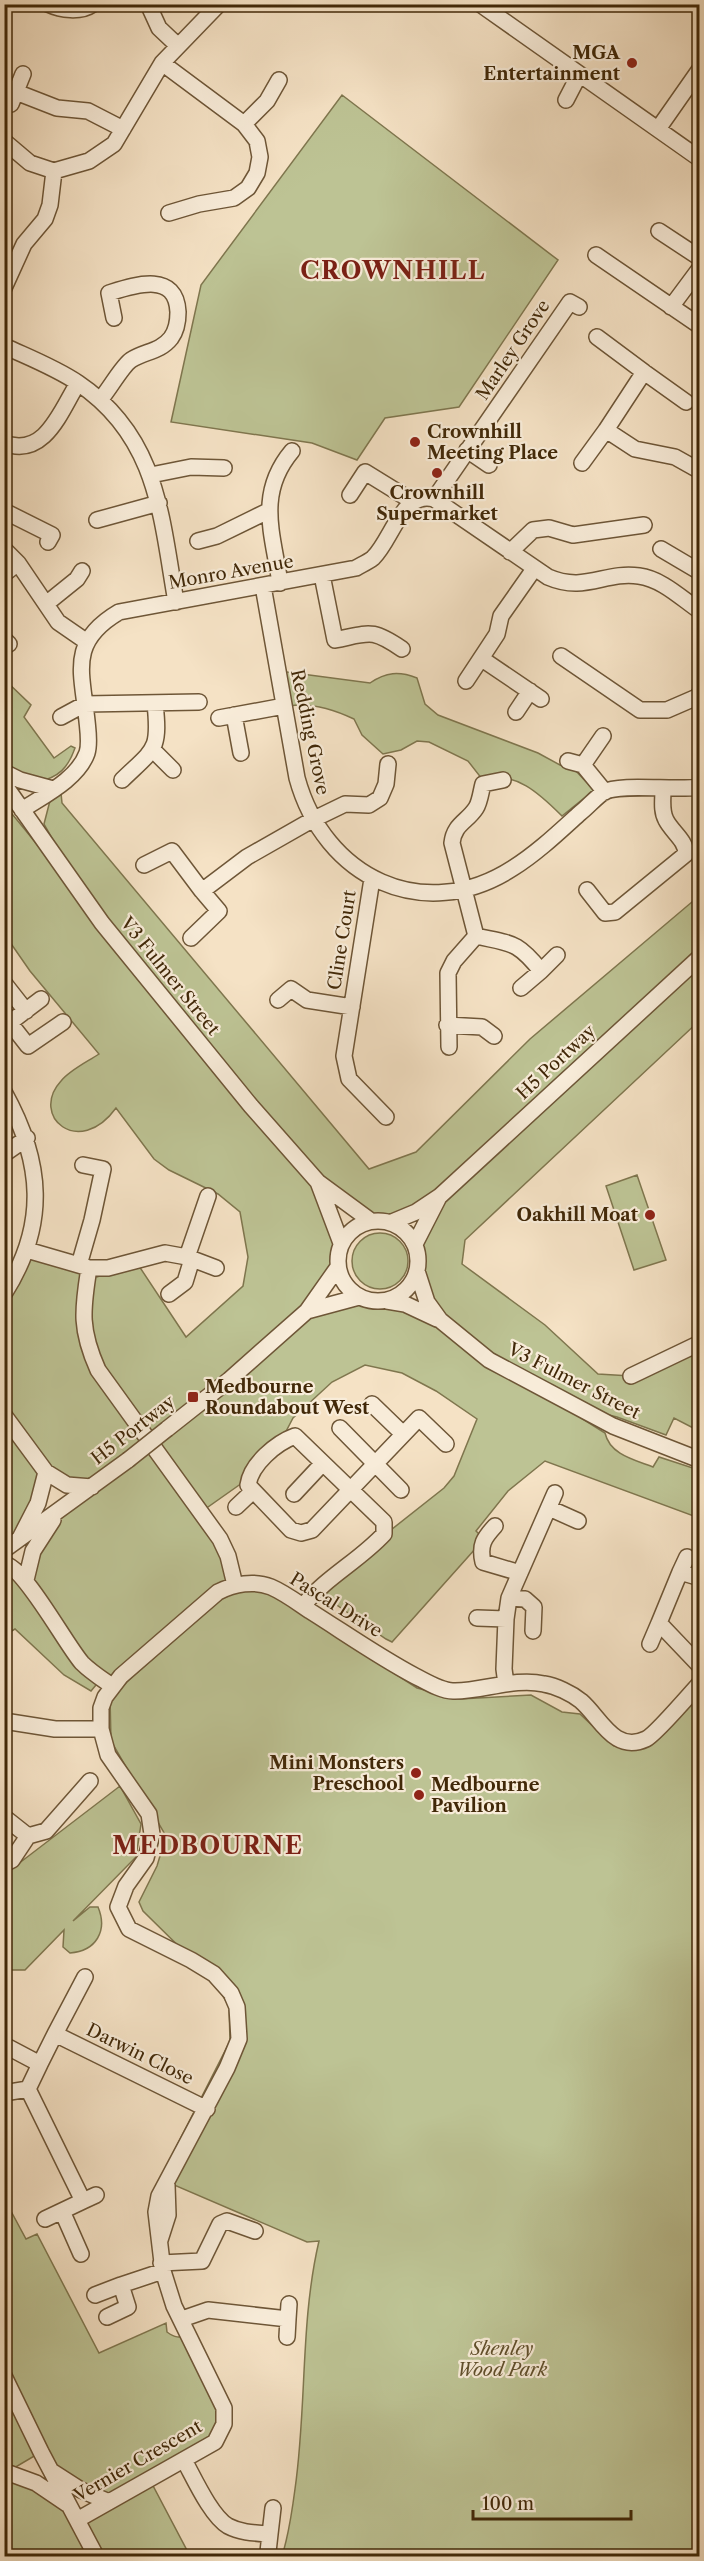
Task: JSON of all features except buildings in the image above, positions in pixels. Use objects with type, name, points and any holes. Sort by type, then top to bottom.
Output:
[{"type":"street","points":[[48,4],[67,10],[89,7],[93,4]]},
{"type":"street","points":[[148,4],[159,28],[177,45]]},
{"type":"street","points":[[4,141],[30,163],[54,171],[89,161],[114,144],[162,63],[219,4]]},
{"type":"street","points":[[480,4],[699,159]]},
{"type":"street","points":[[162,63],[244,124],[257,141],[260,158],[248,188],[234,198],[199,204],[169,213]]},
{"type":"street","points":[[658,129],[699,69]]},
{"type":"street","points":[[23,74],[13,98],[57,108],[87,111],[123,129]]},
{"type":"street","points":[[566,100],[579,75]]},
{"type":"street","points":[[244,124],[267,102],[279,80]]},
{"type":"street","points":[[4,288],[24,244],[45,219],[50,205],[54,171]]},
{"type":"street","points":[[659,231],[699,258]]},
{"type":"street","points":[[596,255],[699,326]]},
{"type":"street","points":[[671,307],[699,268]]},
{"type":"street","points":[[100,400],[130,360],[162,348],[173,335],[178,321],[177,299],[170,289],[159,284],[132,286],[117,290],[109,293],[114,318]]},
{"type":"street","name":"Marley Grove","points":[[423,499],[467,450],[570,301]]},
{"type":"street","points":[[597,337],[686,402]]},
{"type":"street","points":[[4,346],[78,383],[100,400],[132,439],[151,475],[159,503],[176,602]]},
{"type":"street","points":[[582,463],[644,372]]},
{"type":"street","points":[[4,443],[31,446],[47,435],[78,383]]},
{"type":"street","points":[[606,430],[635,449],[675,457],[699,471]]},
{"type":"street","points":[[467,450],[489,465]]},
{"type":"street","points":[[280,583],[268,511],[273,483],[292,451]]},
{"type":"street","points":[[151,475],[191,467],[224,468]]},
{"type":"street","points":[[350,495],[365,472],[423,499],[534,569],[563,583],[582,584],[624,575],[641,576],[697,603]]},
{"type":"street","name":"Monro Avenue","points":[[87,642],[96,628],[119,612],[356,568],[372,559],[423,499]]},
{"type":"street","points":[[97,520],[159,503]]},
{"type":"street","points":[[4,511],[52,535],[48,542]]},
{"type":"street","points":[[198,541],[217,536],[268,511]]},
{"type":"street","points":[[510,552],[533,530],[549,528],[573,535],[626,520],[644,525]]},
{"type":"street","points":[[4,549],[18,563],[58,622],[87,642],[81,661],[88,733],[87,753],[76,771],[22,810]]},
{"type":"street","points":[[661,549],[699,572]]},
{"type":"street","points":[[4,574],[18,563]]},
{"type":"street","points":[[466,681],[497,634],[501,616],[534,569]]},
{"type":"street","points":[[46,604],[76,579],[82,571]]},
{"type":"street","points":[[322,575],[329,641],[372,633],[380,634],[402,649]]},
{"type":"street","name":"Redding Grove","points":[[263,586],[303,802],[312,820],[333,849],[372,879],[404,890],[437,893],[464,890],[484,884],[514,868],[605,792]]},
{"type":"street","points":[[561,656],[640,710],[667,711],[697,697],[699,693]]},
{"type":"street","points":[[482,659],[536,695],[516,712]]},
{"type":"street","points":[[61,717],[85,704],[125,701],[199,702]]},
{"type":"street","points":[[122,780],[153,750],[158,734],[155,703]]},
{"type":"street","points":[[241,753],[227,717],[284,706]]},
{"type":"street","points":[[603,736],[575,763],[605,792],[624,789],[663,790],[699,787]]},
{"type":"street","points":[[153,750],[173,770]]},
{"type":"street","points":[[202,891],[247,857],[312,820],[345,804],[369,805],[380,798],[386,784],[388,764]]},
{"type":"street","points":[[4,772],[20,780],[54,789]]},
{"type":"street","points":[[476,936],[453,836],[457,826],[477,807],[483,784],[503,780]]},
{"type":"street","name":"V3 Fulmer Street","points":[[7,790],[102,923],[181,1023],[318,1182],[371,1221]]},
{"type":"street","points":[[587,890],[605,913],[615,912],[686,854],[686,846],[666,821],[663,812],[663,790]]},
{"type":"street","points":[[144,865],[172,851],[219,911],[191,938]]},
{"type":"street","name":"Cline Court","points":[[372,879],[344,1056],[349,1079],[386,1117]]},
{"type":"street","points":[[476,936],[514,944],[525,950],[541,971]]},
{"type":"street","points":[[449,1047],[448,973],[454,961],[476,936]]},
{"type":"street","points":[[521,988],[557,955]]},
{"type":"street","name":"H5 Portway","points":[[392,1222],[416,1212],[440,1196],[699,957]]},
{"type":"street","points":[[4,983],[26,1011]]},
{"type":"street","name":"Cline Court","points":[[278,1000],[291,989],[307,1000],[352,1007]]},
{"type":"street","points":[[41,999],[7,1025],[31,1051],[63,1022]]},
{"type":"street","points":[[447,1025],[482,1027],[494,1036]]},
{"type":"street","points":[[4,1092],[27,1138],[35,1182],[27,1250],[4,1294]]},
{"type":"street","points":[[4,1154],[27,1138]]},
{"type":"street","points":[[4,1564],[9,1565],[26,1580],[82,1662],[112,1686],[218,1592],[235,1585],[228,1556],[220,1539],[98,1370],[87,1346],[83,1320],[84,1267],[92,1220],[109,1166],[83,1165]]},
{"type":"street","name":"V3 Fulmer Street","points":[[318,1182],[341,1243]]},
{"type":"street","points":[[169,1294],[185,1282],[208,1196]]},
{"type":"street","name":"H5 Portway","points":[[416,1244],[425,1221],[440,1196]]},
{"type":"street","points":[[371,1221],[392,1222],[410,1235],[416,1244],[417,1271],[406,1291],[385,1301],[372,1301],[359,1297],[349,1289],[338,1267],[341,1243],[359,1225],[371,1221]]},
{"type":"street","points":[[27,1250],[84,1267],[108,1268],[165,1253],[190,1258],[216,1268]]},
{"type":"street","name":"H5 Portway","points":[[4,1550],[128,1460],[229,1380],[307,1311],[338,1267]]},
{"type":"street","name":"V3 Fulmer Street","points":[[417,1271],[426,1302],[440,1320]]},
{"type":"street","name":"H5 Portway","points":[[307,1311],[359,1297]]},
{"type":"street","name":"V3 Fulmer Street","points":[[385,1301],[405,1304],[440,1320],[499,1366],[613,1426],[699,1460]]},
{"type":"street","points":[[631,1376],[699,1343]]},
{"type":"street","points":[[372,1404],[403,1434]]},
{"type":"street","points":[[4,1415],[46,1472],[67,1485],[92,1487]]},
{"type":"street","points":[[303,1606],[320,1586],[370,1549],[384,1534],[384,1522],[350,1488],[295,1436],[281,1441],[250,1476],[248,1485],[253,1491],[291,1530],[301,1533],[312,1530],[350,1488],[419,1418],[446,1444]]},
{"type":"street","points":[[340,1428],[401,1490]]},
{"type":"street","points":[[294,1494],[324,1463]]},
{"type":"street","points":[[18,1540],[38,1503],[46,1472]]},
{"type":"street","points":[[236,1507],[253,1491]]},
{"type":"street","points":[[506,1684],[504,1669],[509,1598],[555,1493]]},
{"type":"street","points":[[549,1508],[578,1521]]},
{"type":"street","points":[[26,1580],[33,1551],[57,1513]]},
{"type":"street","points":[[495,1526],[484,1539],[480,1551],[483,1562],[520,1573]]},
{"type":"street","points":[[650,1644],[687,1557]]},
{"type":"street","points":[[680,1572],[699,1578]]},
{"type":"street","name":"Pascal Drive","points":[[235,1585],[250,1584],[270,1587],[381,1657],[426,1682],[452,1691],[506,1684],[539,1683],[562,1690],[581,1701],[604,1729],[619,1740],[634,1742],[647,1739],[699,1683]]},
{"type":"street","points":[[509,1598],[525,1599],[534,1607],[533,1631]]},
{"type":"street","points":[[477,1618],[506,1620]]},
{"type":"street","points":[[659,1623],[699,1666]]},
{"type":"street","name":"Vernier Crescent","points":[[77,2520],[214,2442],[221,2433],[225,2413],[174,2306],[162,2267],[156,2212],[159,2196],[207,2109],[238,2039],[237,2007],[231,1993],[214,1974],[129,1929],[118,1907],[126,1886],[146,1858],[152,1834],[149,1814],[108,1755],[101,1729],[101,1708],[112,1686]]},
{"type":"street","points":[[4,1721],[55,1729],[101,1729]]},
{"type":"street","points":[[4,1864],[12,1860],[28,1836],[46,1831],[90,1781]]},
{"type":"street","points":[[4,1817],[28,1836]]},
{"type":"street","name":"Darwin Close","points":[[28,2089],[85,1977]]},
{"type":"street","name":"Darwin Close","points":[[56,2034],[207,2109]]},
{"type":"street","points":[[4,2045],[40,2064]]},
{"type":"street","points":[[4,2092],[28,2089],[89,2198],[45,2219]]},
{"type":"street","points":[[62,2211],[81,2254]]},
{"type":"street","points":[[95,2295],[162,2267],[202,2262],[220,2224],[227,2221],[255,2231]]},
{"type":"street","points":[[107,2317],[128,2307],[121,2285]]},
{"type":"street","points":[[182,2319],[208,2310],[289,2311],[287,2337]]},
{"type":"street","points":[[7,2381],[50,2470],[96,2556]]},
{"type":"street","points":[[184,2460],[214,2511],[227,2525],[240,2531],[270,2534]]},
{"type":"street","points":[[50,2470],[81,2490],[109,2502]]},
{"type":"street","points":[[6,2472],[36,2483],[69,2506]]},
{"type":"street","points":[[268,2552],[273,2508]]},
{"type":"green space","points":[[342,95],[558,260],[459,407],[385,418],[357,460],[312,443],[171,422],[201,285]]},
{"type":"green space","points":[[279,671],[370,683],[393,674],[404,674],[417,678],[425,704],[438,715],[574,769],[594,790],[562,816],[526,786],[505,778],[482,779],[468,761],[429,742],[417,741],[401,750],[383,754],[362,735],[354,719],[323,708],[306,705],[289,706]]},
{"type":"green space","points":[[4,679],[31,705],[24,717],[54,758],[71,746],[75,748],[66,766],[52,777],[38,782],[5,765]]},
{"type":"green space","points":[[60,783],[62,803],[369,1169],[416,1152],[530,1039],[699,896],[699,1021],[465,1240],[462,1264],[545,1325],[598,1374],[631,1376],[699,1343],[699,1431],[674,1418],[666,1435],[617,1417],[576,1407],[581,1418],[605,1433],[612,1447],[624,1456],[653,1467],[659,1457],[699,1470],[699,1518],[545,1461],[508,1491],[476,1531],[484,1539],[392,1642],[331,1601],[320,1586],[444,1488],[454,1476],[477,1419],[436,1391],[402,1373],[365,1365],[332,1382],[293,1418],[281,1441],[242,1483],[201,1512],[235,1585],[121,1675],[101,1679],[91,1691],[64,1675],[15,1629],[5,1635],[5,1564],[25,1579],[57,1513],[91,1487],[46,1473],[38,1503],[5,1550],[5,1294],[27,1250],[46,1255],[97,1277],[137,1263],[186,1337],[243,1286],[248,1257],[240,1212],[218,1194],[169,1170],[154,1159],[116,1108],[102,1123],[87,1130],[74,1131],[63,1127],[55,1118],[51,1107],[53,1094],[61,1081],[99,1054],[30,971],[5,935],[4,804],[98,919],[44,824],[53,789]],"holes":[[[320,1183],[371,1221],[392,1222],[439,1197],[415,1244],[418,1256],[417,1271],[439,1319],[385,1301],[372,1301],[359,1297],[308,1310],[338,1267],[341,1243]]]},
{"type":"green space","points":[[637,1175],[666,1260],[634,1270],[606,1186]]},
{"type":"green space","points":[[380,1233],[391,1235],[400,1241],[406,1250],[408,1261],[406,1272],[400,1281],[391,1287],[380,1289],[369,1287],[360,1281],[354,1272],[352,1261],[354,1250],[360,1241],[369,1235]]},
{"type":"green space","name":"Shenley Wood Park","points":[[240,1589],[262,1590],[282,1597],[344,1641],[417,1688],[460,1699],[531,1695],[562,1712],[580,1714],[614,1746],[619,1740],[634,1742],[699,1683],[699,2556],[282,2556],[290,2523],[299,2458],[306,2333],[319,2241],[307,2242],[160,2179],[230,2041],[229,2006],[214,1981],[143,1911],[139,1902],[157,1866],[166,1836],[111,1741],[110,1697],[217,1602]]},
{"type":"green space","points":[[120,1786],[141,1824],[136,1857],[73,1921],[90,1907],[98,1907],[102,1924],[98,1938],[87,1948],[70,1953],[63,1947],[64,1930],[25,1970],[5,1970],[5,1874]]},
{"type":"green space","points":[[5,2200],[26,2239],[37,2234],[99,2353],[166,2323],[167,2332],[172,2335],[180,2337],[188,2335],[224,2408],[221,2433],[150,2480],[190,2556],[5,2556]],"holes":[[[41,2452],[81,2490],[108,2502],[77,2520],[7,2472]]]},
{"type":"place","name":"MGA Entertainment","points":[[632,63]]},
{"type":"place","name":"Crownhill Meeting Place","points":[[415,442]]},
{"type":"place","name":"Crownhill Supermarket","points":[[437,473]]},
{"type":"place","name":"Oakhill Moat","points":[[650,1215]]},
{"type":"place","name":"Medbourne Roundabout West","points":[[193,1397]]},
{"type":"place","name":"Mini Monsters Preschool","points":[[416,1773]]},
{"type":"place","name":"Medbourne Pavilion","points":[[419,1795]]},
{"type":"district","name":"CROWNHILL","points":[[393,271]]},
{"type":"district","name":"MEDBOURNE","points":[[208,1846]]}]
